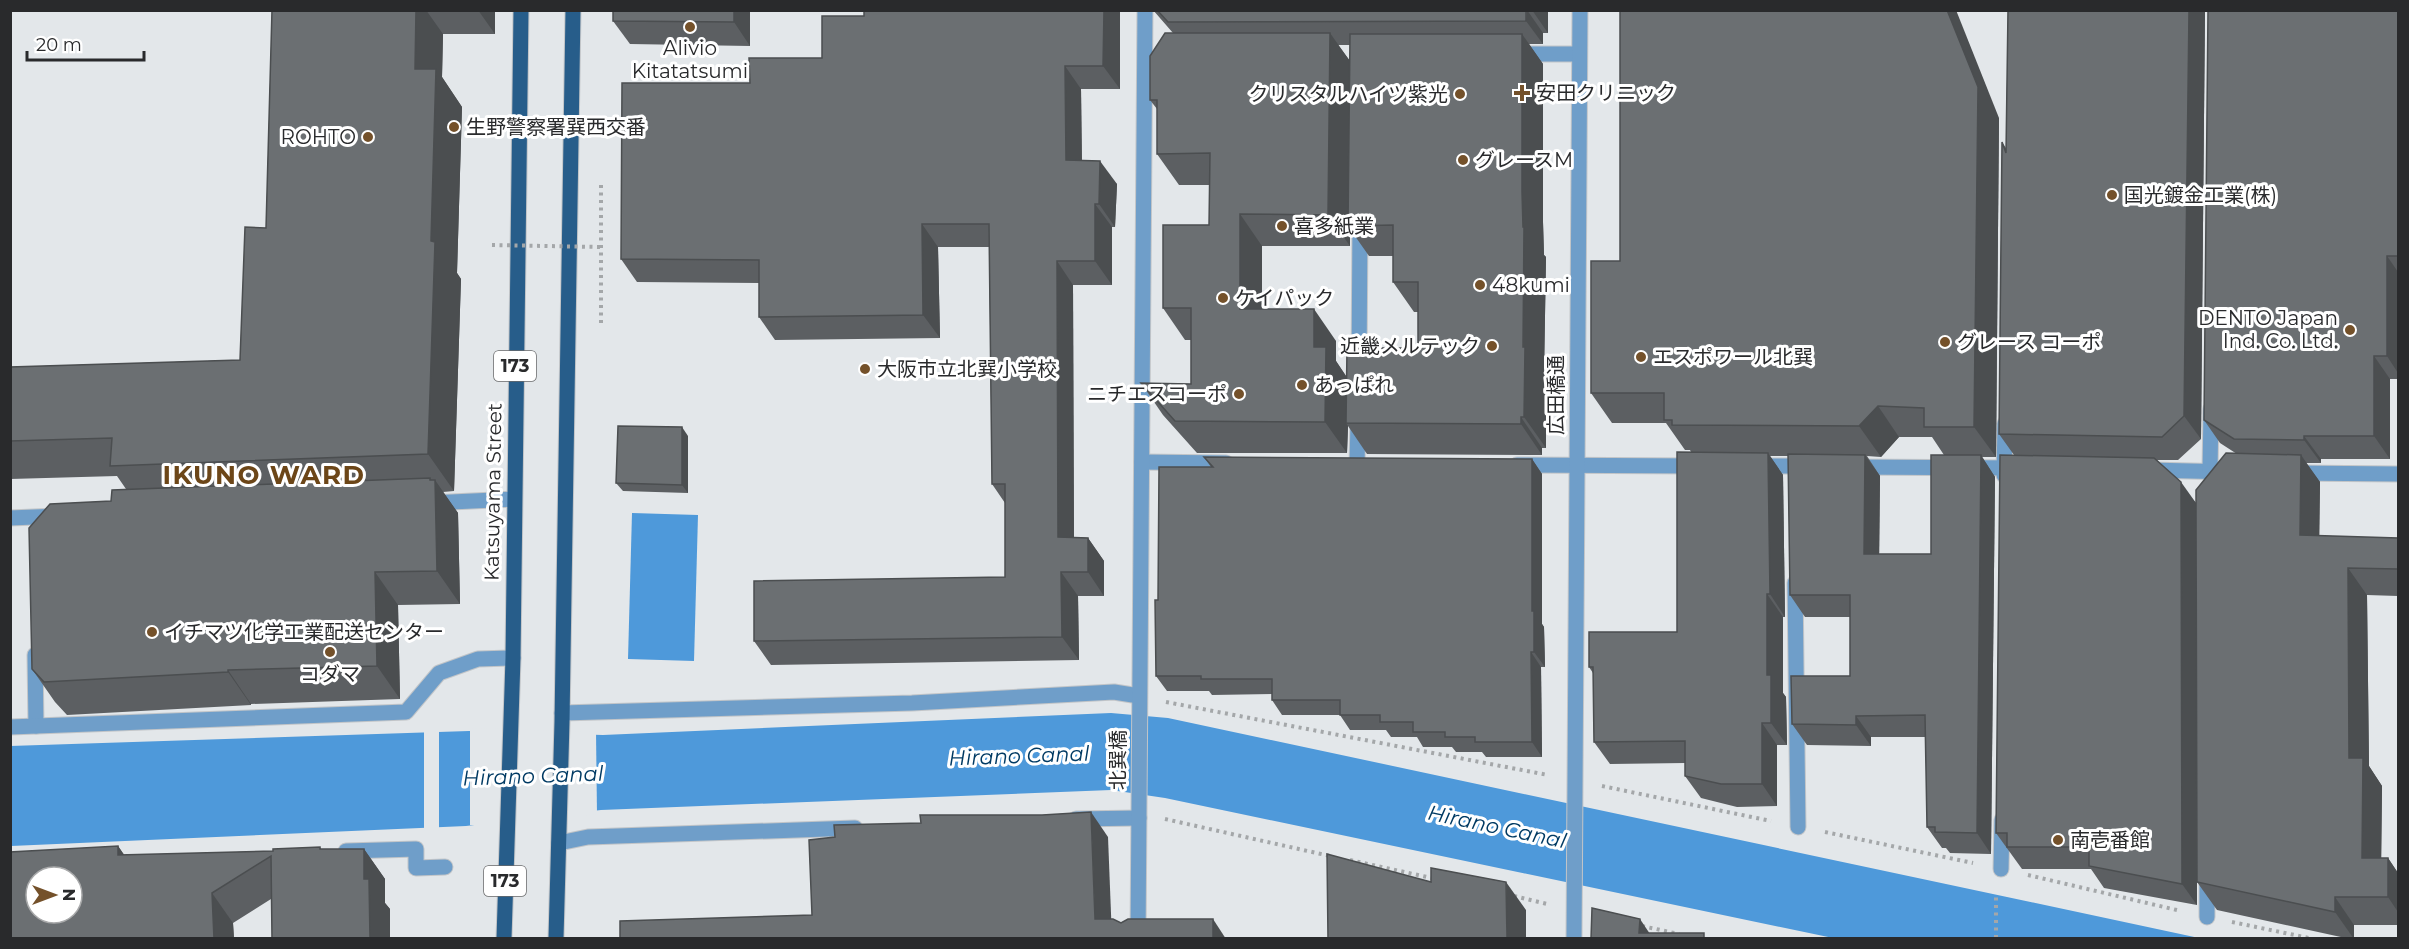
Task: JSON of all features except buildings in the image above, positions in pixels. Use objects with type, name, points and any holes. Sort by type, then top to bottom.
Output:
[{"type":"main road","name":"Katsuyama Street","points":[[504,939],[513,658],[513,499],[521,10]]},
{"type":"main road","points":[[556,939],[562,718],[573,10]]},
{"type":"street","name":"北巽橋","points":[[1138,939],[1142,462],[1150,55],[1145,10]]},
{"type":"street","name":"広田橋通","points":[[1575,905],[1580,10]]},
{"type":"street","points":[[1499,54],[1579,54]]},
{"type":"street","points":[[1358,382],[1360,206]]},
{"type":"street","points":[[2207,475],[2211,388]]},
{"type":"street","points":[[1357,464],[1358,405]]},
{"type":"street","points":[[2004,491],[2005,409]]},
{"type":"street","points":[[1142,462],[1238,463]]},
{"type":"street","points":[[1507,465],[1713,466]]},
{"type":"street","points":[[1747,466],[1793,472],[1834,467],[2028,468]]},
{"type":"street","points":[[2134,470],[2207,475],[2246,472]]},
{"type":"street","points":[[2281,472],[2398,474]]},
{"type":"street","points":[[413,503],[513,499]]},
{"type":"street","points":[[10,518],[33,523],[69,516]]},
{"type":"street","points":[[1794,571],[1798,827]]},
{"type":"street","points":[[35,645],[36,726]]},
{"type":"street","points":[[10,727],[406,712],[439,673],[478,659],[513,658]]},
{"type":"street","points":[[562,718],[900,704],[1114,692],[1139,702]]},
{"type":"street","points":[[2001,869],[2002,810]]},
{"type":"street","points":[[1062,820],[1139,815]]},
{"type":"street","points":[[559,843],[588,837],[873,827]]},
{"type":"street","points":[[332,851],[416,849],[416,868],[445,867]]},
{"type":"street","points":[[2207,858],[2207,917]]},
{"type":"street","points":[[1574,939],[1575,905]]},
{"type":"path","points":[[601,185],[601,324]]},
{"type":"path","points":[[492,245],[601,247]]},
{"type":"path","points":[[1139,702],[1575,780],[2001,869],[2309,939]]},
{"type":"path","points":[[1139,815],[1331,856]]},
{"type":"path","points":[[1343,859],[1447,882]]},
{"type":"path","points":[[1996,888],[1996,939]]},
{"type":"path","points":[[1505,895],[1575,905]]},
{"type":"path","points":[[1633,925],[1689,936]]},
{"type":"water","points":[[632,513],[698,515],[694,661],[628,659]]},
{"type":"water","name":"Hirano Canal","points":[[1111,713],[1168,718],[2199,938],[1833,938],[1165,798],[1111,790],[601,810],[466,826],[11,846],[10,746],[469,731],[603,735]]},
{"type":"pier","points":[[470,728],[596,732],[597,814],[504,825],[470,825]]},
{"type":"pier","points":[[424,729],[439,729],[439,830],[424,831]]},
{"type":"place","name":"Alivio Kitatatsumi","points":[[690,27]]},
{"type":"place","name":"安田クリニック","points":[[1522,93]]},
{"type":"place","name":"クリスタルハイツ紫光","points":[[1460,94]]},
{"type":"place","name":"生野警察署巽西交番","points":[[454,127]]},
{"type":"place","name":"ROHTO","points":[[368,137]]},
{"type":"place","name":"グレースM","points":[[1463,160]]},
{"type":"place","name":"国光鍍金工業(株)","points":[[2112,195]]},
{"type":"place","name":"喜多紙業","points":[[1282,226]]},
{"type":"place","name":"48kumi","points":[[1480,285]]},
{"type":"place","name":"ケイパック","points":[[1223,298]]},
{"type":"place","name":"DENTO Japan Ind. Co. Ltd.","points":[[2350,330]]},
{"type":"place","name":"グレース コーポ","points":[[1945,342]]},
{"type":"place","name":"近畿メルテック","points":[[1492,346]]},
{"type":"place","name":"エスポワール北巽","points":[[1641,357]]},
{"type":"place","name":"大阪市立北巽小学校","points":[[865,369]]},
{"type":"place","name":"あっぱれ","points":[[1302,385]]},
{"type":"place","name":"ニチエスコーポ","points":[[1239,394]]},
{"type":"place","name":"イチマツ化学工業配送センター","points":[[152,632]]},
{"type":"place","name":"コダマ","points":[[330,652]]},
{"type":"place","name":"南壱番館","points":[[2058,840]]},
{"type":"district","name":"IKUNO WARD","points":[[264,475]]}]
